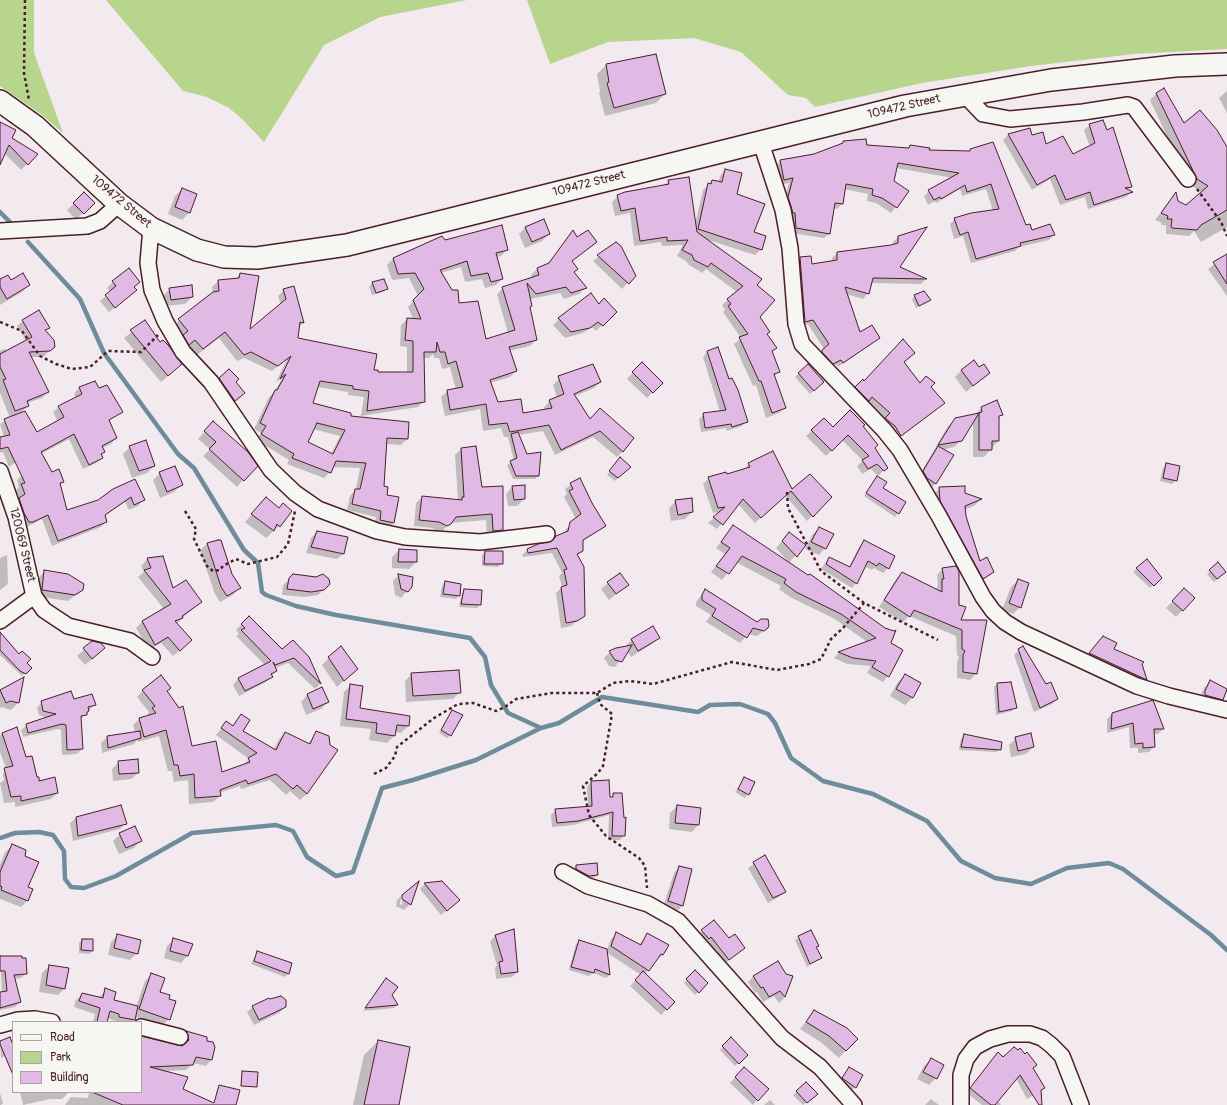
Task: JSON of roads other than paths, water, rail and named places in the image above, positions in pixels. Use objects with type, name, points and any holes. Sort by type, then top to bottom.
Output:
[{"type":"street","name":"109472 Street","points":[[0,101],[35,126],[119,204],[151,228],[197,250],[224,257],[257,258],[347,245],[905,106],[964,94],[1051,80],[1175,66],[1227,64]]},
{"type":"street","points":[[964,94],[983,114],[1010,119],[1083,112],[1128,105],[1134,107],[1191,183]]},
{"type":"street","points":[[761,143],[783,210],[790,248],[796,324],[802,344],[884,430],[900,450],[983,597],[993,611],[1005,622],[1021,632],[1137,686],[1169,696],[1227,710]]},
{"type":"street","points":[[0,231],[87,226],[100,221],[119,204]]},
{"type":"street","points":[[151,228],[148,263],[152,290],[165,321],[183,352],[211,382],[271,470],[298,495],[318,509],[377,531],[405,537],[480,542],[547,534]]},
{"type":"street","name":"120069 Street","points":[[1,479],[16,517],[34,596]]},
{"type":"street","points":[[0,621],[34,596],[44,610],[68,626],[130,641],[152,657]]},
{"type":"street","points":[[563,872],[588,886],[648,904],[678,921],[782,1038],[820,1067],[854,1105]]},
{"type":"street","points":[[15,1021],[35,1019],[46,1021]]},
{"type":"street","points":[[0,1026],[12,1022]]},
{"type":"street","points":[[142,1027],[180,1037]]},
{"type":"street","points":[[961,1105],[962,1075],[966,1059],[975,1047],[990,1039],[1008,1034],[1030,1034],[1042,1038],[1051,1045],[1062,1056],[1081,1105]]},
{"type":"waterway","points":[[0,212],[11,223]]},
{"type":"waterway","points":[[28,242],[80,299],[104,353],[178,454],[194,468],[244,550],[258,563],[262,592],[266,595],[296,606],[336,615],[470,638],[485,657],[491,685],[508,713],[541,728],[559,723],[602,697],[698,712],[710,705],[740,704],[768,714],[775,723],[791,758],[823,781],[873,794],[927,821],[961,861],[995,878],[1031,884],[1067,868],[1109,863],[1123,869],[1211,935],[1227,950]]},
{"type":"waterway","points":[[0,838],[15,833],[39,832],[53,835],[64,851],[65,879],[71,887],[84,888],[116,876],[192,833],[276,825],[293,831],[307,857],[336,876],[353,872],[382,788],[476,760],[541,728]]}]
